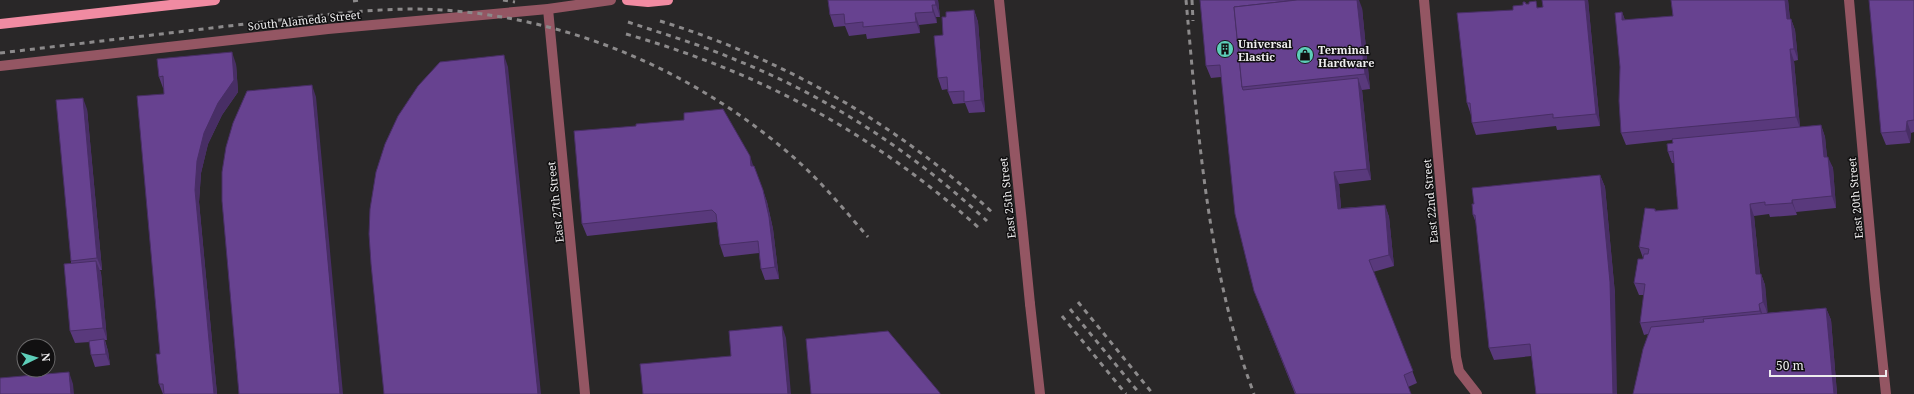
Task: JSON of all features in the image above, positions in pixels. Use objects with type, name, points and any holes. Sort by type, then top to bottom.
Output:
[{"type":"main road","points":[[0,24],[215,0]]},
{"type":"main road","points":[[627,0],[648,2],[668,0]]},
{"type":"street","name":"South Alameda Street","points":[[0,66],[343,27],[548,9],[611,0]]},
{"type":"street","name":"East 25th Street","points":[[999,0],[1040,394]]},
{"type":"street","name":"East 22nd Street","points":[[1424,0],[1456,357],[1460,371],[1477,394]]},
{"type":"street","name":"East 20th Street","points":[[1849,0],[1886,394]]},
{"type":"street","name":"East 27th Street","points":[[548,9],[585,394]]},
{"type":"building","points":[[828,0],[935,0],[936,5],[932,5],[933,12],[915,13],[916,22],[863,27],[863,22],[845,24],[844,14],[830,15]]},
{"type":"building","points":[[1200,0],[1297,0],[1234,7],[1243,90],[1358,78],[1367,169],[1334,172],[1338,209],[1385,205],[1389,255],[1369,260],[1413,371],[1404,375],[1411,394],[1296,394],[1254,291],[1235,214],[1220,65],[1206,66]]},
{"type":"building","name":"Terminal Hardware","points":[[1297,0],[1357,0],[1365,74],[1242,87],[1234,7]]},
{"type":"building","points":[[1542,0],[1585,0],[1596,114],[1553,118],[1553,114],[1472,123],[1470,103],[1467,103],[1457,13],[1513,10],[1513,6],[1523,5],[1523,2],[1529,4],[1529,2],[1536,1],[1537,8],[1543,7]]},
{"type":"building","points":[[1671,0],[1785,0],[1787,19],[1791,19],[1794,49],[1790,49],[1796,117],[1621,133],[1619,101],[1620,67],[1615,13],[1622,12],[1622,20],[1673,16]]},
{"type":"building","points":[[1869,0],[1914,0],[1914,120],[1907,121],[1906,131],[1881,133]]},
{"type":"building","points":[[974,10],[981,100],[964,102],[964,91],[948,92],[947,77],[938,78],[934,36],[943,35],[942,17],[946,17],[946,12]]},
{"type":"building","points":[[232,52],[234,80],[218,103],[204,133],[197,161],[195,190],[214,394],[164,394],[163,384],[159,384],[156,354],[160,354],[137,96],[164,94],[163,76],[159,77],[157,59]]},
{"type":"building","points":[[504,55],[538,394],[384,394],[369,234],[370,209],[376,172],[385,144],[398,116],[418,86],[440,62]]},
{"type":"building","points":[[312,85],[340,394],[239,394],[222,201],[222,172],[226,147],[233,123],[247,91]]},
{"type":"building","points":[[83,98],[97,258],[71,261],[56,100]]},
{"type":"building","points":[[723,109],[750,156],[751,166],[754,166],[763,190],[769,217],[775,267],[761,269],[758,241],[720,245],[716,214],[712,210],[582,224],[574,131],[684,120],[684,113]]},
{"type":"building","points":[[1821,125],[1824,157],[1828,157],[1832,196],[1792,200],[1792,203],[1765,205],[1765,202],[1750,204],[1756,274],[1761,274],[1763,302],[1759,304],[1760,311],[1640,323],[1645,284],[1634,283],[1638,259],[1643,259],[1644,254],[1648,254],[1649,249],[1639,247],[1645,208],[1655,209],[1655,211],[1678,209],[1673,151],[1668,152],[1667,144],[1673,143],[1672,139]]},
{"type":"building","points":[[1600,175],[1610,282],[1613,394],[1536,394],[1530,344],[1489,348],[1475,215],[1473,215],[1472,204],[1474,204],[1472,188]]},
{"type":"building","points":[[96,261],[103,328],[70,331],[64,264]]},
{"type":"building","points":[[1826,308],[1834,394],[1633,394],[1643,349],[1651,327],[1704,322],[1703,319]]},
{"type":"building","points":[[782,326],[788,394],[643,394],[640,364],[731,356],[729,331]]},
{"type":"building","points":[[888,331],[940,394],[811,394],[806,339]]},
{"type":"building","points":[[104,339],[106,354],[91,355],[89,341]]},
{"type":"building","points":[[69,372],[71,394],[0,394],[0,378],[16,377],[16,378],[56,378],[56,373]]},
{"type":"railway","points":[[353,1],[361,0]]},
{"type":"railway","points":[[503,0],[515,2]]},
{"type":"railway","points":[[1186,0],[1200,149],[1215,249],[1225,298],[1238,347],[1254,394]]},
{"type":"railway","points":[[1192,0],[1193,21]]},
{"type":"railway","points":[[0,53],[324,15],[395,9],[442,10],[491,15],[540,25],[588,39],[634,57],[679,78],[722,104],[763,132],[810,172],[868,237]]},
{"type":"railway","points":[[660,21],[751,55],[795,75],[838,98],[919,152],[994,214]]},
{"type":"railway","points":[[628,22],[736,60],[804,91],[837,109],[869,129],[930,172],[987,221]]},
{"type":"railway","points":[[626,34],[676,50],[724,68],[770,88],[814,110],[899,164],[939,194],[979,228]]},
{"type":"railway","points":[[1078,302],[1153,394]]},
{"type":"railway","points":[[1070,309],[1140,394]]},
{"type":"railway","points":[[1062,316],[1126,394]]},
{"type":"place","name":"Universal Elastic","points":[[1225,49]]},
{"type":"place","name":"Terminal Hardware","points":[[1305,55]]}]
